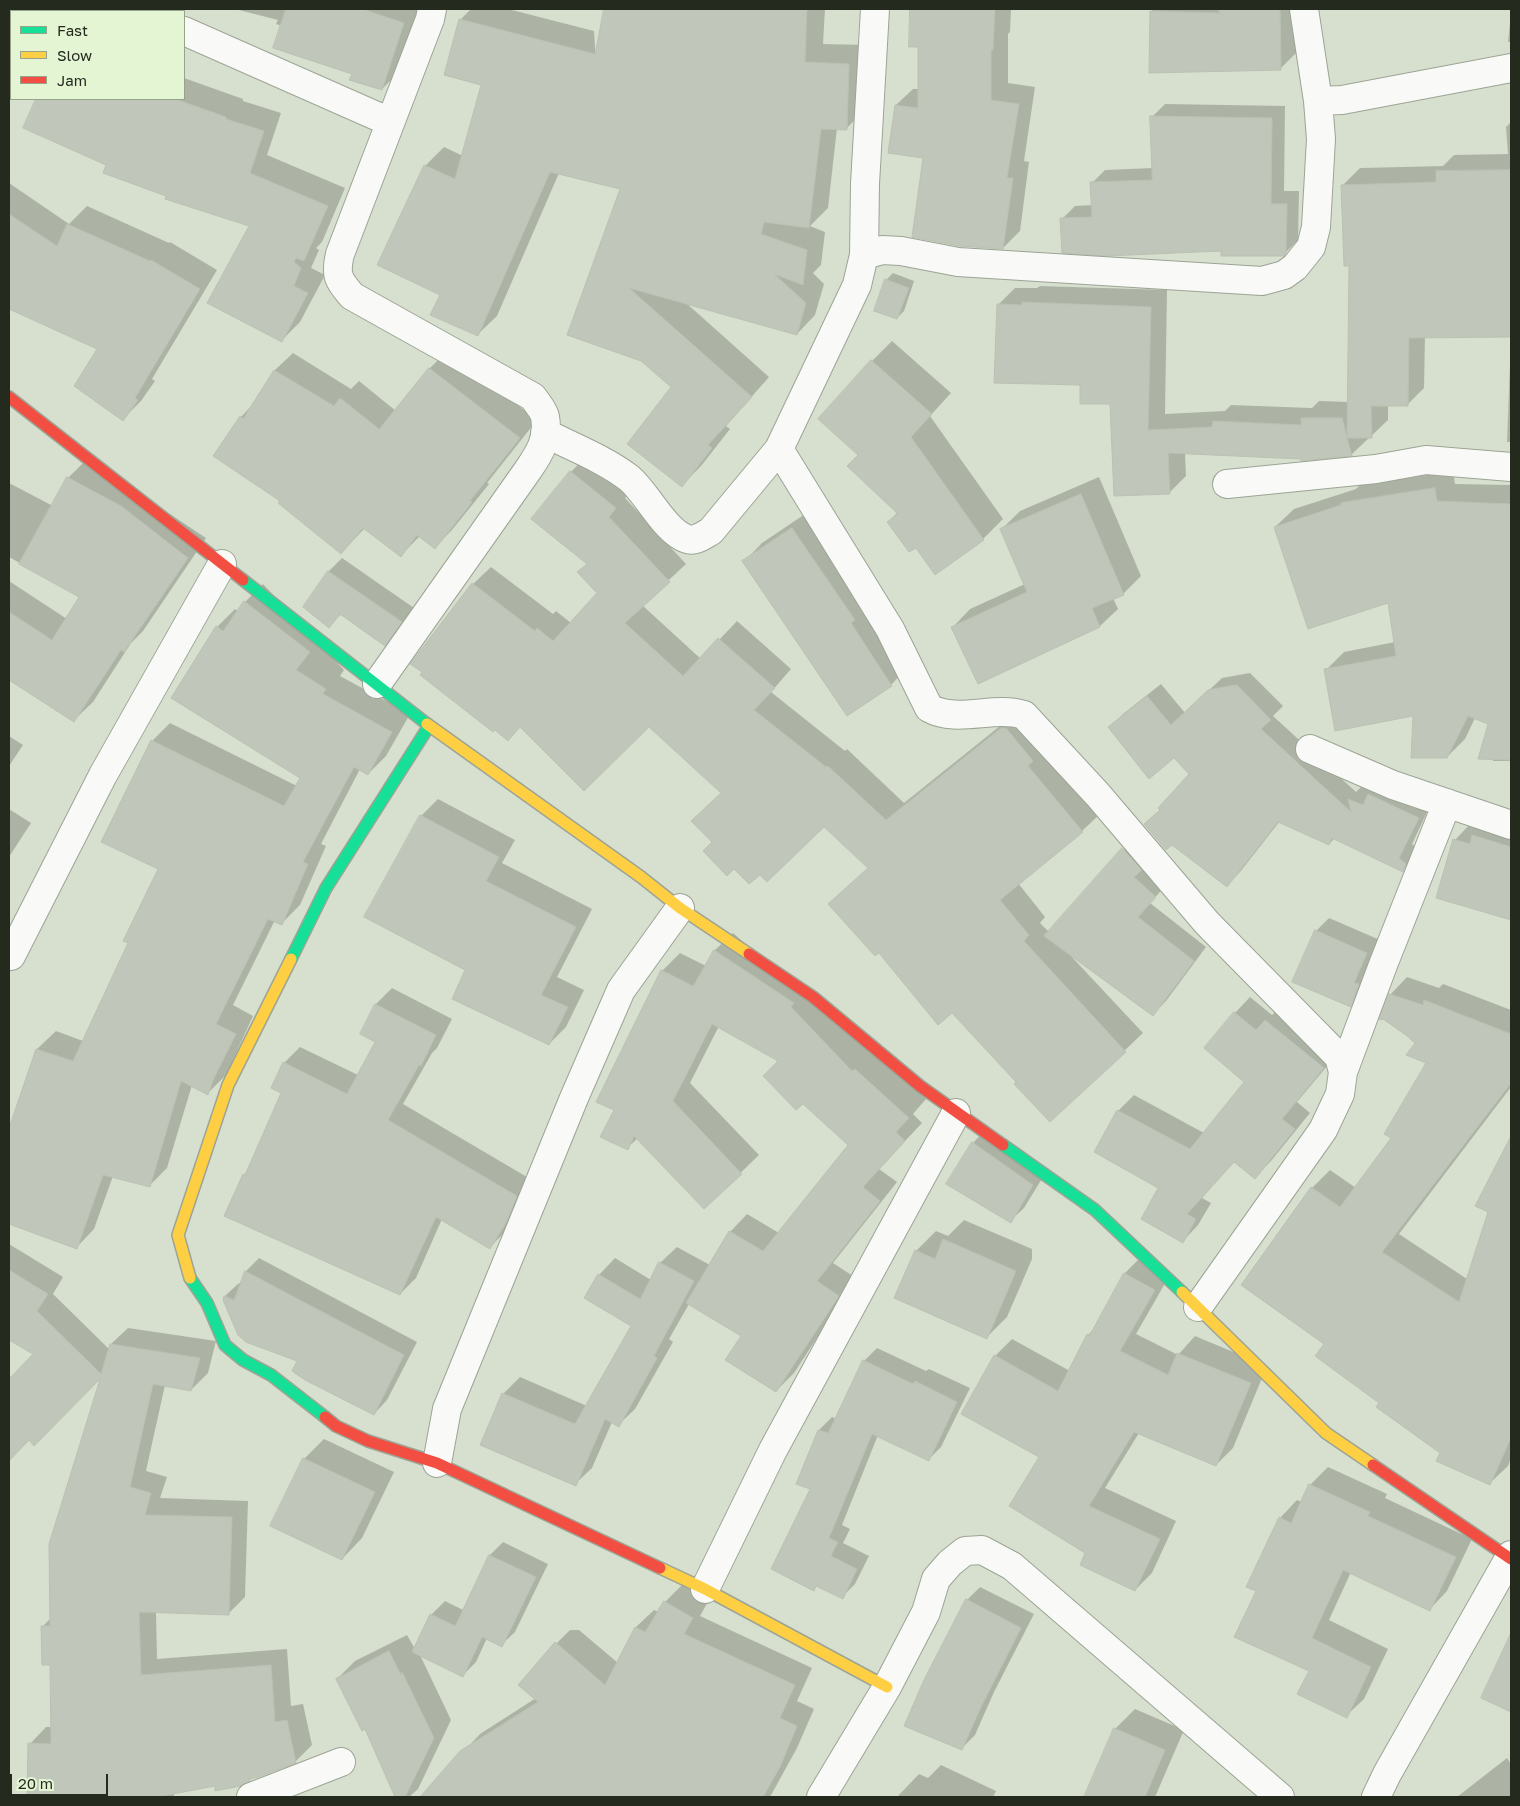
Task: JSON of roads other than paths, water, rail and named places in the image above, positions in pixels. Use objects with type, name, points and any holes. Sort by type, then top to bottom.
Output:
[{"type":"street","points":[[377,684],[544,441],[545,416],[533,396],[352,296],[340,282],[337,269],[340,254],[430,20],[432,9]]},
{"type":"street","points":[[544,441],[574,447],[603,461],[630,479],[672,529],[686,539],[693,540],[711,531],[779,449],[857,285],[864,255],[865,184],[875,9]]},
{"type":"street","points":[[864,255],[882,250],[901,251],[958,262],[1262,281],[1284,275],[1295,267],[1311,247],[1316,227],[1321,139],[1318,101],[1304,9]]},
{"type":"street","points":[[185,32],[390,122]]},
{"type":"street","points":[[1318,101],[1342,100],[1511,68]]},
{"type":"street","points":[[9,396],[429,726],[641,877],[680,908],[813,997],[920,1086],[1095,1210],[1198,1307],[1326,1433],[1511,1557],[1376,1797]]},
{"type":"street","points":[[779,449],[890,629],[929,708],[935,711],[954,714],[1014,712],[1024,715],[1098,795],[1207,923],[1339,1057],[1343,1072]]},
{"type":"street","points":[[1227,484],[1376,468],[1426,460],[1511,467]]},
{"type":"street","points":[[11,956],[103,775],[222,564]]},
{"type":"street","points":[[429,726],[326,888],[228,1085],[178,1235],[189,1276],[207,1303],[225,1345],[243,1360],[271,1375],[300,1396],[336,1426],[368,1441],[437,1463],[706,1588],[887,1687]]},
{"type":"street","points":[[1310,749],[1393,785],[1511,825]]},
{"type":"street","points":[[1198,1307],[1323,1130],[1340,1094],[1343,1072],[1447,803]]},
{"type":"street","points":[[437,1463],[447,1409],[582,1080],[621,990],[680,908]]},
{"type":"street","points":[[706,1588],[773,1450],[956,1113]]},
{"type":"street","points":[[821,1797],[887,1687],[926,1612],[936,1579],[950,1563],[965,1552],[982,1550],[1012,1566],[1280,1797]]},
{"type":"street","points":[[251,1797],[341,1762]]}]
